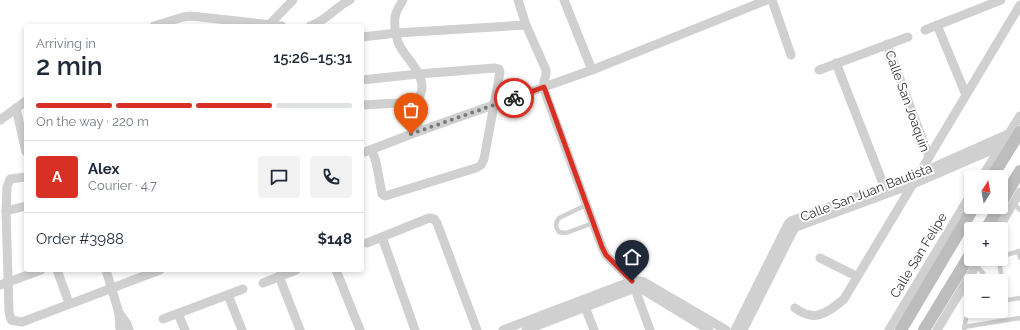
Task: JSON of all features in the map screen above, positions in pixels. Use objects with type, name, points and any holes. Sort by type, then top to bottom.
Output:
[{"type":"main road","points":[[996,170],[1015,132]]},
{"type":"main road","points":[[1008,201],[1020,171]]},
{"type":"main road","points":[[901,330],[970,214]]},
{"type":"main road","points":[[924,330],[964,264]]},
{"type":"street","points":[[271,24],[293,0]]},
{"type":"street","points":[[316,24],[350,0]]},
{"type":"street","points":[[402,0],[395,17],[397,33],[400,46],[418,74],[422,88],[415,106],[418,122],[417,132]]},
{"type":"street","points":[[518,0],[526,25],[546,73],[546,78],[543,84],[544,87],[586,205],[606,255],[633,284],[709,330]]},
{"type":"street","points":[[564,0],[592,70]]},
{"type":"street","points":[[364,152],[592,70],[748,4],[767,0]]},
{"type":"street","points":[[772,0],[791,55]]},
{"type":"street","points":[[925,30],[1001,0]]},
{"type":"street","points":[[795,308],[810,316],[816,316],[832,308],[844,299],[856,276],[920,173],[1020,5]]},
{"type":"street","points":[[173,23],[191,16],[218,23],[244,24]]},
{"type":"street","points":[[364,37],[397,33],[526,25]]},
{"type":"street","points":[[938,25],[966,95]]},
{"type":"street","points":[[819,70],[908,37]]},
{"type":"street","name":"Calle San Joaquín","points":[[887,44],[929,157]]},
{"type":"street","points":[[836,63],[884,186]]},
{"type":"street","points":[[364,80],[418,74],[500,70],[495,105],[484,159],[481,165],[476,168],[385,196],[382,194],[376,162],[372,150]]},
{"type":"street","points":[[0,120],[24,102]]},
{"type":"street","points":[[364,105],[399,103],[415,106]]},
{"type":"street","points":[[16,108],[24,143]]},
{"type":"street","points":[[987,170],[1003,145],[1015,132],[1020,116]]},
{"type":"street","name":"Calle San Juan Bautista","points":[[735,330],[791,220],[920,173],[1015,132]]},
{"type":"street","name":"Calle San Juan Bautista","points":[[743,330],[793,230],[913,184],[1003,145]]},
{"type":"street","points":[[24,177],[9,181],[7,187],[4,284],[12,321],[22,322],[153,272]]},
{"type":"street","points":[[1008,202],[1020,192]]},
{"type":"street","points":[[6,211],[24,206]]},
{"type":"street","name":"Calle San Felipe","points":[[889,330],[964,206]]},
{"type":"street","points":[[367,243],[432,218],[437,224],[477,330]]},
{"type":"street","points":[[382,237],[415,330]]},
{"type":"street","points":[[820,258],[856,276]]},
{"type":"street","points":[[937,330],[976,266]]},
{"type":"street","points":[[4,284],[36,272]]},
{"type":"street","points":[[58,272],[69,303]]},
{"type":"street","points":[[107,272],[119,314],[120,330]]},
{"type":"street","points":[[263,283],[290,272]]},
{"type":"street","points":[[337,272],[360,330]]},
{"type":"street","points":[[279,276],[300,330]]},
{"type":"street","points":[[503,330],[642,281],[726,330]]},
{"type":"street","points":[[532,329],[585,307],[633,284]]},
{"type":"street","points":[[633,284],[650,330]]},
{"type":"street","points":[[163,319],[243,289]]},
{"type":"street","points":[[228,295],[242,330]]},
{"type":"street","points":[[585,307],[594,330]]},
{"type":"street","points":[[119,314],[129,330]]},
{"type":"street","points":[[178,314],[185,330]]},
{"type":"lane","points":[[1008,204],[1020,210]]},
{"type":"lane","points":[[586,205],[559,218],[556,222],[556,228],[559,232],[566,233],[593,222]]},
{"type":"lane","points":[[1008,253],[1019,251],[1020,258]]},
{"type":"lane","points":[[1008,300],[1020,298]]},
{"type":"lane","points":[[968,318],[964,328],[1020,318]]},
{"type":"way so far","points":[[411,134],[514,98]]},
{"type":"route","points":[[514,98],[544,87],[602,247],[606,255],[632,281]]}]
